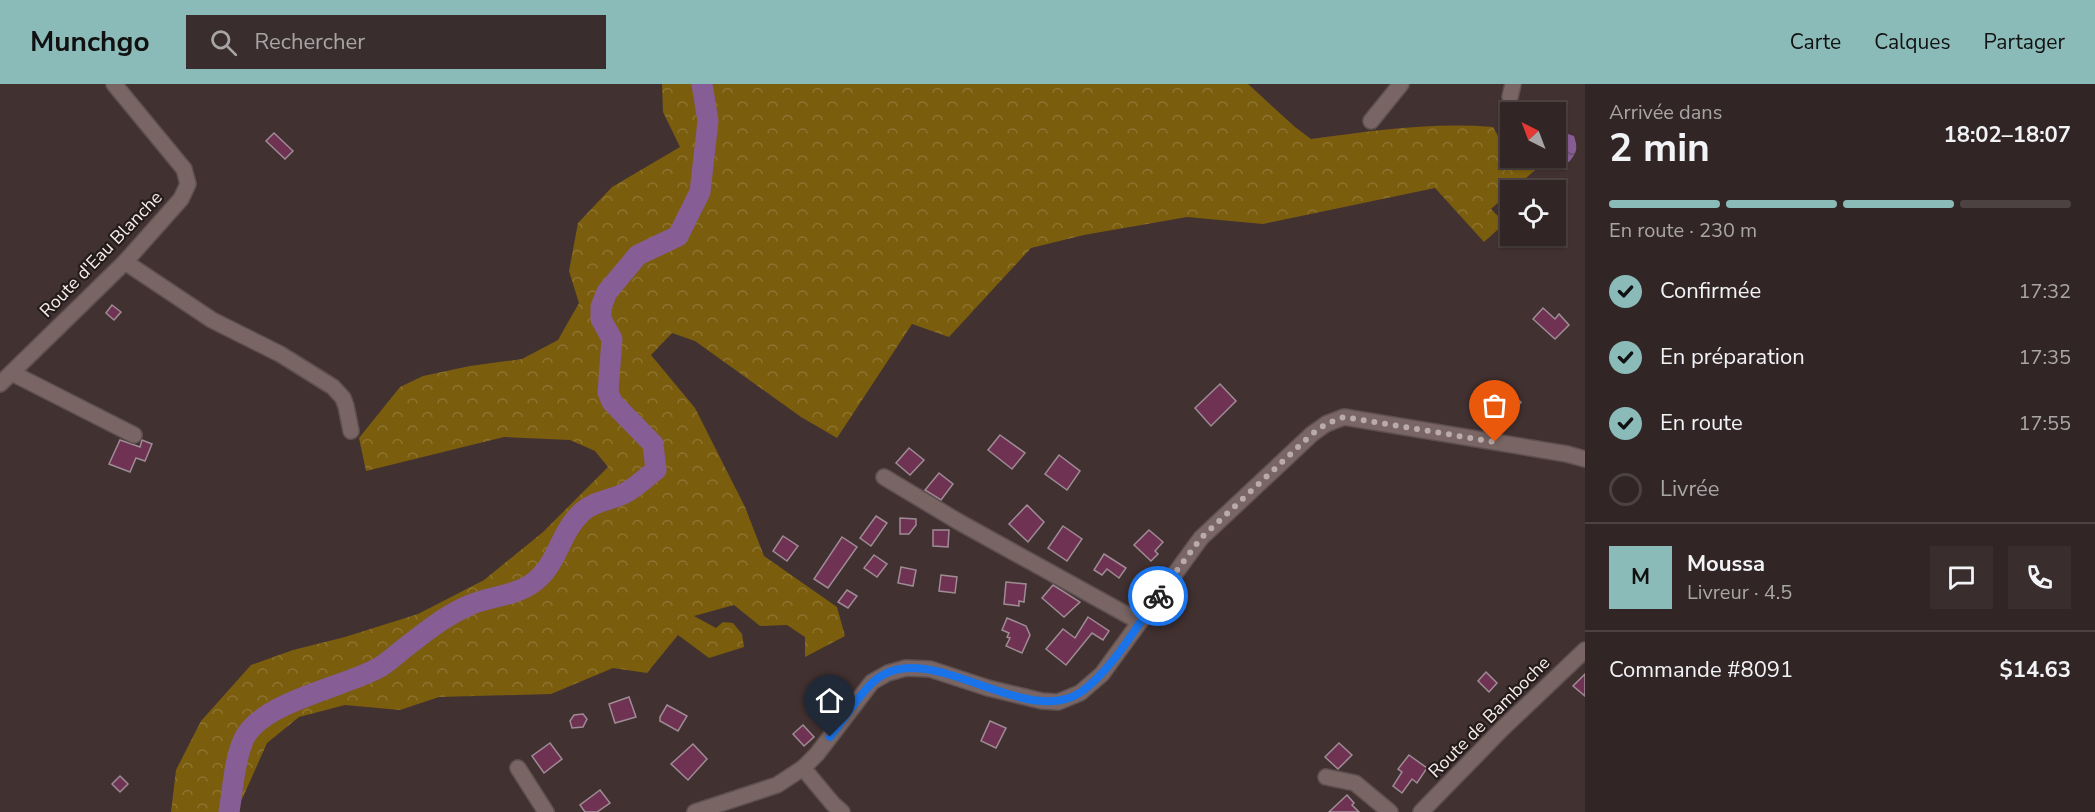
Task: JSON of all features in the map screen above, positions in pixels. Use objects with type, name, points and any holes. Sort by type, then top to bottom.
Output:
[{"type":"street","name":"Route d'Eau Blanche","points":[[0,384],[125,262],[181,199],[188,184],[184,169],[114,84]]},
{"type":"street","points":[[1371,121],[1401,84]]},
{"type":"street","points":[[125,262],[212,320],[280,354],[333,387],[343,398],[351,431]]},
{"type":"street","points":[[12,373],[134,435]]},
{"type":"street","points":[[695,812],[777,785],[803,768],[817,754],[872,682],[888,673],[906,668],[930,669],[988,688],[1042,701],[1058,702],[1080,693],[1102,674],[1201,538],[1312,434],[1326,424],[1344,417],[1567,454],[1585,459]]},
{"type":"street","points":[[884,477],[959,522],[1140,621]]},
{"type":"street","name":"Route de Bamboche","points":[[1421,812],[1502,729],[1585,650]]},
{"type":"street","points":[[518,768],[546,812]]},
{"type":"street","points":[[803,768],[842,812]]},
{"type":"street","points":[[1326,777],[1355,783],[1390,812]]},
{"type":"green space","points":[[662,84],[1248,84],[1311,139],[1425,126],[1493,127],[1500,140],[1500,168],[1537,168],[1524,180],[1500,180],[1500,201],[1491,209],[1500,218],[1500,228],[1484,242],[1435,188],[1263,224],[1187,217],[1084,235],[1031,248],[949,337],[912,324],[837,438],[801,417],[695,341],[672,333],[651,355],[695,408],[745,507],[764,556],[837,607],[845,636],[805,657],[805,637],[787,625],[760,626],[734,605],[694,616],[716,628],[723,622],[733,623],[742,634],[744,647],[709,658],[678,635],[647,673],[613,668],[551,694],[439,697],[400,710],[345,705],[299,717],[267,743],[235,812],[171,812],[176,770],[201,721],[251,665],[293,650],[345,637],[418,614],[484,580],[543,532],[608,467],[595,451],[570,440],[504,437],[366,471],[359,438],[400,387],[423,376],[470,366],[522,359],[558,340],[579,303],[569,271],[578,223],[612,187],[680,147],[663,112]]},
{"type":"water","points":[[1566,133],[1574,136],[1576,144],[1574,156],[1569,162],[1566,162]]},
{"type":"building","points":[[274,133],[293,151],[285,159],[266,141]]},
{"type":"building","points":[[112,305],[121,312],[114,320],[106,313]]},
{"type":"building","points":[[1543,308],[1555,319],[1559,314],[1569,325],[1555,339],[1533,319]]},
{"type":"building","points":[[1220,384],[1236,401],[1211,426],[1195,408]]},
{"type":"building","points":[[1506,390],[1521,402],[1504,424],[1488,412]]},
{"type":"building","points":[[1000,435],[1025,453],[1012,469],[988,450]]},
{"type":"building","points":[[120,440],[140,447],[142,440],[152,444],[145,461],[136,458],[130,472],[109,464]]},
{"type":"building","points":[[909,448],[924,460],[910,475],[896,463]]},
{"type":"building","points":[[1059,455],[1080,471],[1067,490],[1045,474]]},
{"type":"building","points":[[939,473],[953,484],[941,500],[925,490]]},
{"type":"building","points":[[1027,505],[1044,522],[1028,542],[1009,524]]},
{"type":"building","points":[[876,516],[887,523],[871,546],[860,538]]},
{"type":"building","points":[[900,518],[916,519],[916,525],[909,534],[900,534]]},
{"type":"building","points":[[1063,526],[1082,539],[1067,561],[1048,548]]},
{"type":"building","points":[[933,530],[949,530],[948,547],[933,546]]},
{"type":"building","points":[[1149,530],[1163,542],[1155,551],[1158,554],[1151,561],[1134,545]]},
{"type":"building","points":[[783,536],[798,546],[787,561],[773,551]]},
{"type":"building","points":[[842,537],[857,547],[828,588],[814,579]]},
{"type":"building","points":[[1104,554],[1126,568],[1119,578],[1107,569],[1102,575],[1094,570]]},
{"type":"building","points":[[874,555],[887,564],[877,577],[864,568]]},
{"type":"building","points":[[901,567],[916,570],[913,586],[898,583]]},
{"type":"building","points":[[941,575],[957,577],[955,593],[939,591]]},
{"type":"building","points":[[1006,582],[1026,584],[1024,602],[1019,601],[1019,606],[1004,604]]},
{"type":"building","points":[[1053,585],[1080,602],[1064,617],[1042,598]]},
{"type":"building","points":[[847,590],[857,596],[848,608],[838,602]]},
{"type":"building","points":[[1088,617],[1109,631],[1103,640],[1092,633],[1066,665],[1046,649],[1063,629],[1075,638]]},
{"type":"building","points":[[1007,618],[1026,626],[1030,635],[1022,653],[1006,646],[1010,638],[1007,637],[1009,633],[1002,630]]},
{"type":"building","points":[[1486,672],[1497,683],[1489,692],[1478,681]]},
{"type":"building","points":[[1585,674],[1585,696],[1573,686]]},
{"type":"building","points":[[629,697],[636,717],[615,723],[609,704]]},
{"type":"building","points":[[667,705],[687,716],[678,731],[660,721]]},
{"type":"building","points":[[583,714],[587,719],[583,727],[572,728],[570,721],[574,715]]},
{"type":"building","points":[[990,721],[1006,728],[996,748],[981,741]]},
{"type":"building","points":[[803,725],[814,737],[804,746],[793,734]]},
{"type":"building","points":[[550,743],[562,759],[544,773],[532,756]]},
{"type":"building","points":[[1339,743],[1352,755],[1338,769],[1325,757]]},
{"type":"building","points":[[693,744],[707,759],[688,780],[671,764]]},
{"type":"building","points":[[1409,755],[1427,768],[1417,783],[1412,779],[1402,793],[1393,786],[1402,772],[1398,769]]},
{"type":"building","points":[[120,776],[128,784],[120,792],[112,784]]},
{"type":"building","points":[[600,790],[610,803],[597,812],[585,812],[580,805]]},
{"type":"building","points":[[1347,795],[1359,812],[1329,812]]},
{"type":"waterway","points":[[229,812],[240,749],[252,727],[284,706],[380,667],[434,625],[461,609],[527,587],[549,566],[569,529],[582,512],[596,503],[627,492],[656,470],[653,444],[612,402],[608,392],[612,339],[601,319],[601,307],[607,292],[638,255],[678,236],[700,192],[708,121],[702,84]]},
{"type":"way so far","points":[[1158,596],[1201,538],[1312,434],[1326,424],[1344,417],[1495,442]]},
{"type":"route","points":[[830,737],[872,682],[888,673],[906,668],[930,669],[988,688],[1042,701],[1058,702],[1080,693],[1102,674],[1158,596]]}]
